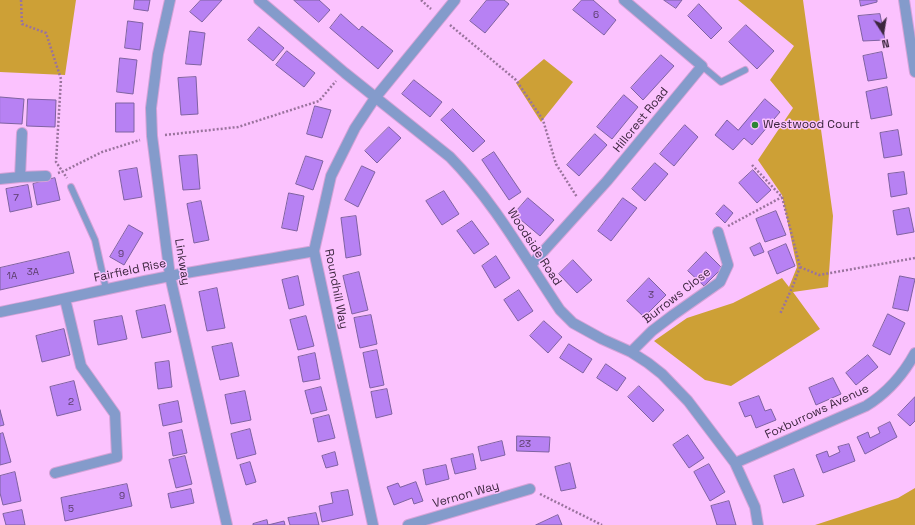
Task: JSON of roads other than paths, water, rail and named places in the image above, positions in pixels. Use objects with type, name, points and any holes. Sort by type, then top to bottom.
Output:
[{"type":"street","name":"Linkway","points":[[170,0],[158,54],[151,108],[152,136],[170,276],[227,525]]},
{"type":"street","name":"Woodside Road","points":[[259,0],[375,98],[450,157],[500,217],[560,310],[573,323],[602,339],[631,352],[648,363],[662,374],[688,401],[735,463],[755,507],[758,525]]},
{"type":"street","name":"Roundhill Way","points":[[373,525],[314,251],[331,176],[355,128],[375,98],[455,0]]},
{"type":"street","points":[[624,0],[702,66]]},
{"type":"street","points":[[904,0],[915,72]]},
{"type":"street","name":"Hillcrest Road","points":[[531,265],[584,208],[702,66]]},
{"type":"street","points":[[20,177],[22,134]]},
{"type":"street","points":[[0,178],[46,176]]},
{"type":"street","name":"Burrows Close","points":[[631,352],[662,323],[720,282],[728,264],[718,232]]},
{"type":"street","name":"Fairfield Rise","points":[[0,312],[170,276],[314,251]]},
{"type":"street","points":[[55,473],[117,457],[115,414],[81,366],[65,299]]},
{"type":"street","name":"Foxburrows Avenue","points":[[735,463],[866,406],[880,397],[892,386],[903,372],[915,352]]},
{"type":"street","name":"Vernon Way","points":[[408,525],[530,489]]},
{"type":"lane","points":[[702,66],[721,82],[746,70]]},
{"type":"lane","points":[[71,187],[94,240],[106,289]]},
{"type":"place","name":"Westwood Court","points":[[755,125]]}]
